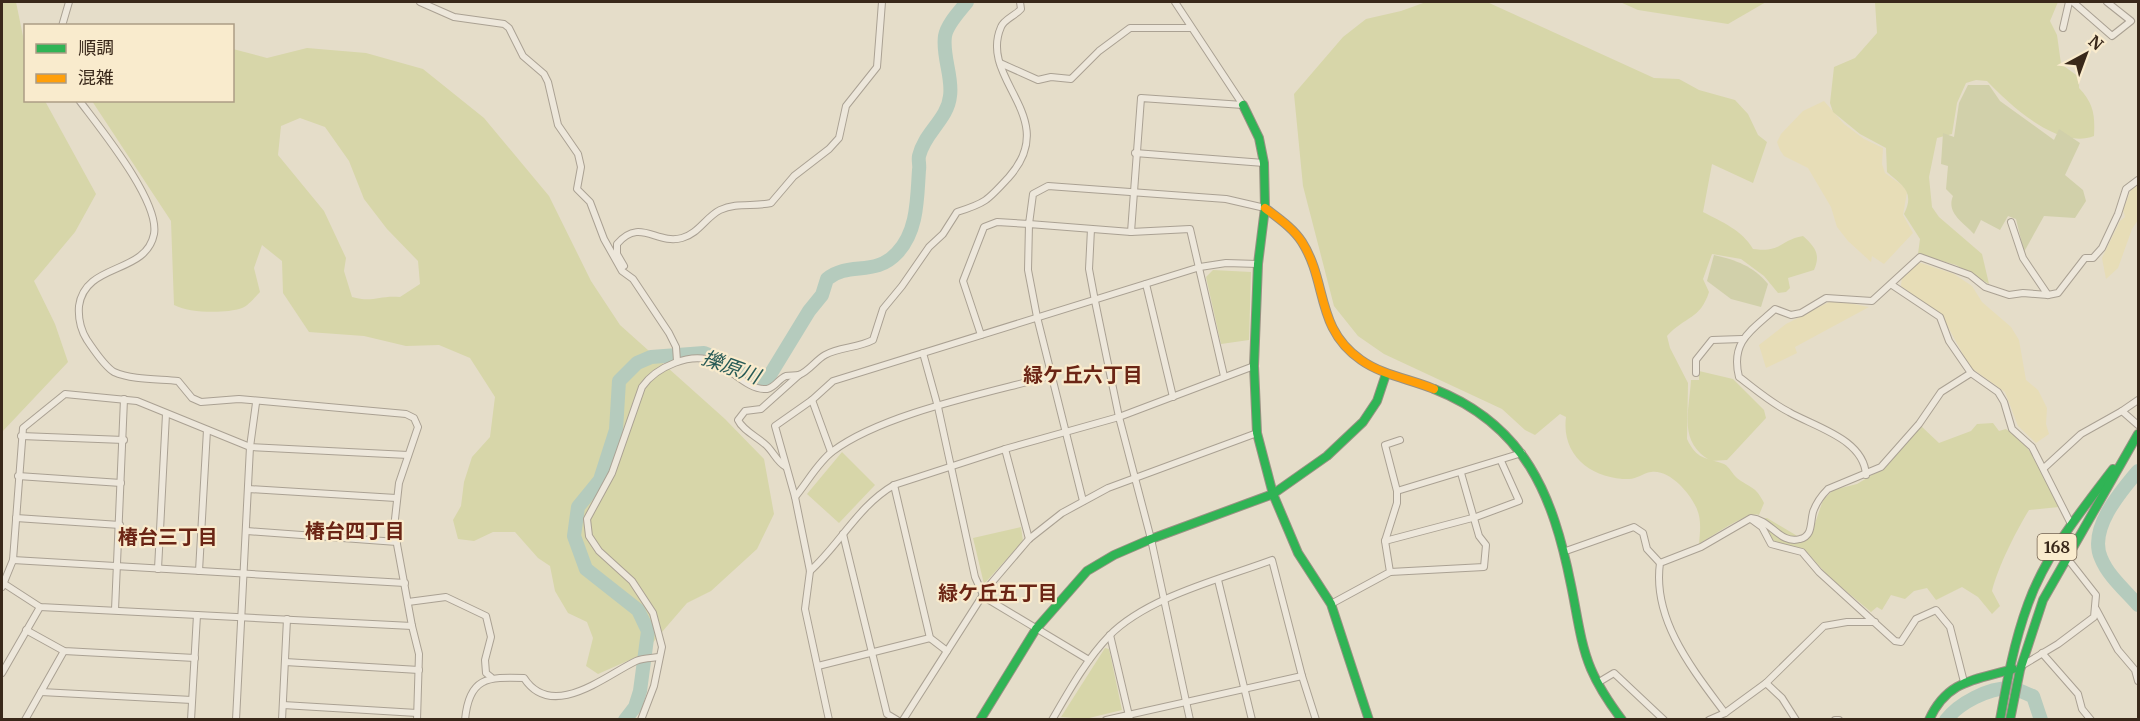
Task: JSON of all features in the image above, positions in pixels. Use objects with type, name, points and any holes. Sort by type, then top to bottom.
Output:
[{"type":"main road","points":[[1243,105],[1259,138],[1264,163],[1265,208],[1258,264],[1254,366],[1257,433],[1273,494],[1298,554],[1331,604],[1369,720]]},
{"type":"main road","points":[[1265,208],[1291,229],[1306,249],[1324,316],[1331,330],[1366,365],[1386,374],[1417,382],[1466,403],[1498,427],[1522,453],[1543,489],[1563,552],[1588,663],[1622,720]]},
{"type":"main road","points":[[980,720],[1036,629],[1087,571],[1114,555],[1151,539],[1273,494],[1327,456],[1363,422],[1377,401],[1386,374]]},
{"type":"main road","name":"168","points":[[2000,719],[2009,671],[2031,595],[2071,524],[2137,437]]},
{"type":"main road","name":"168","points":[[2011,716],[2020,668],[2043,600],[2137,437]]},
{"type":"main road","points":[[1929,720],[1934,706],[1942,696],[1964,682],[2020,668]]},
{"type":"street","points":[[420,2],[454,17],[504,24],[509,28],[523,56],[544,74],[558,125],[578,154],[581,167],[577,189],[590,202],[604,239],[622,271],[633,279]]},
{"type":"street","points":[[677,356],[669,333],[617,254],[617,244],[624,236],[645,231],[670,239],[682,238],[728,207],[771,203],[794,176],[829,149],[839,138],[846,106],[877,67],[882,2]]},
{"type":"street","points":[[786,467],[780,464],[765,443],[740,425],[738,420],[745,411],[761,409],[826,354],[860,347],[873,340],[883,309],[929,247],[943,234],[957,212],[986,203],[1019,166],[1026,142],[1025,119],[1000,63],[998,38],[1004,22],[1021,9],[1020,2]]},
{"type":"street","points":[[1175,2],[1243,105]]},
{"type":"street","points":[[2063,28],[2071,2],[2112,36],[2130,21],[2107,2]]},
{"type":"street","points":[[63,24],[70,3]]},
{"type":"street","points":[[1000,63],[1038,80],[1051,77],[1071,79],[1099,51],[1130,28],[1191,28]]},
{"type":"street","points":[[1131,232],[1135,153],[1141,98],[1243,105]]},
{"type":"street","points":[[81,102],[123,158],[154,217],[154,233],[150,247],[139,259],[95,277],[80,302],[78,319],[86,339],[114,372],[178,381],[192,398],[201,402],[229,399],[406,414],[414,418],[418,427],[396,498],[394,528],[411,626],[419,654],[417,716],[283,705]]},
{"type":"street","points":[[1135,153],[1264,163]]},
{"type":"street","points":[[1866,475],[1864,462],[1847,443],[1788,412],[1739,377],[1735,363],[1742,339],[1776,309],[1791,315],[1800,313],[1821,300],[1833,297],[1872,301],[1920,257],[1970,274],[1984,287],[1997,293],[2048,296],[2062,289],[2085,258],[2093,258],[2102,248],[2118,214],[2126,189],[2139,180]]},
{"type":"street","points":[[1083,501],[1050,376],[1028,270],[1029,224],[1033,194],[1047,186],[1226,199],[1265,208]]},
{"type":"street","points":[[981,334],[963,281],[984,227],[997,222],[1131,232],[1190,229],[1224,376]]},
{"type":"street","points":[[2011,222],[2023,258],[2048,296]]},
{"type":"street","points":[[1091,229],[1089,268],[1095,301],[1119,417],[1151,539],[1190,720]]},
{"type":"street","points":[[829,720],[805,609],[810,571],[795,497],[775,426],[812,400],[833,381],[1200,267],[1226,263],[1258,264]]},
{"type":"street","points":[[1146,284],[1173,397]]},
{"type":"street","points":[[1892,285],[1940,317],[1949,341],[1971,373],[1998,392],[2012,429],[2025,438],[2044,468],[2071,524]]},
{"type":"street","points":[[1696,373],[1696,360],[1712,340],[1742,339]]},
{"type":"street","points":[[923,353],[938,407],[975,577],[984,597],[1089,660]]},
{"type":"street","points":[[641,720],[654,687],[662,647],[653,613],[632,581],[598,551],[589,536],[587,519],[612,473],[642,387],[648,378],[677,356],[713,361],[761,388],[774,387],[787,376],[799,375]]},
{"type":"street","points":[[810,571],[863,509],[879,494],[894,485],[1005,448],[1119,417],[1254,366]]},
{"type":"street","points":[[1660,563],[1701,547],[1751,518],[1760,519],[1782,537],[1797,541],[1806,537],[1810,531],[1813,512],[1828,489],[1881,467],[1919,423],[1941,392],[1971,373]]},
{"type":"street","points":[[795,497],[831,452],[865,432],[938,407],[1050,376]]},
{"type":"street","points":[[408,455],[250,447],[124,399],[65,394],[23,428],[13,560],[2,585],[40,607],[411,626]]},
{"type":"street","points":[[116,610],[124,399]]},
{"type":"street","points":[[812,400],[831,452]]},
{"type":"street","points":[[2044,468],[2080,434],[2139,400]]},
{"type":"street","points":[[236,720],[250,447],[256,403]]},
{"type":"street","points":[[2122,411],[2139,425]]},
{"type":"street","points":[[158,568],[166,414]]},
{"type":"street","points":[[199,571],[207,430]]},
{"type":"street","points":[[903,720],[999,572],[1029,539],[1062,513],[1083,501],[1257,433]]},
{"type":"street","points":[[21,436],[124,440]]},
{"type":"street","points":[[1390,572],[1385,541],[1397,503],[1397,491],[1385,445],[1400,440]]},
{"type":"street","points":[[1005,448],[1029,539]]},
{"type":"street","points":[[1397,491],[1501,462],[1522,453]]},
{"type":"street","points":[[1385,541],[1476,517],[1519,501],[1501,462]]},
{"type":"street","points":[[1331,604],[1390,572],[1484,567],[1486,545],[1479,537],[1476,517],[1461,473]]},
{"type":"street","points":[[18,476],[121,483]]},
{"type":"street","points":[[894,485],[930,638],[947,651]]},
{"type":"street","points":[[248,489],[396,498]]},
{"type":"street","points":[[16,518],[120,525]]},
{"type":"street","points":[[1751,518],[1762,527],[1771,543],[1802,552],[1809,558],[1819,572],[1894,641],[1901,642],[1916,619],[1936,610],[1950,627],[1964,682]]},
{"type":"street","points":[[1563,552],[1634,527],[1643,532],[1647,549],[1660,563],[1660,587],[1674,639],[1725,712]]},
{"type":"street","points":[[247,531],[397,542]]},
{"type":"street","points":[[843,534],[874,653],[887,714],[897,720]]},
{"type":"street","points":[[2020,668],[2094,617],[2096,595],[2067,558]]},
{"type":"street","points":[[13,560],[405,583]]},
{"type":"street","points":[[1055,718],[1089,660],[1110,635],[1127,621],[1163,601],[1272,560],[1302,676],[1316,720]]},
{"type":"street","points":[[1218,580],[1252,720]]},
{"type":"street","points":[[408,602],[446,597],[486,616],[491,637],[485,660],[486,673],[491,677]]},
{"type":"street","points":[[2,673],[40,607]]},
{"type":"street","points":[[2096,609],[2118,650],[2135,670],[2139,681]]},
{"type":"street","points":[[191,720],[197,615]]},
{"type":"street","points":[[282,720],[287,619]]},
{"type":"street","points":[[1709,720],[1725,712],[1766,683],[1824,627],[1847,622],[1875,622]]},
{"type":"street","points":[[26,630],[64,651],[195,658]]},
{"type":"street","points":[[1110,635],[1129,717]]},
{"type":"street","points":[[818,666],[930,638]]},
{"type":"street","points":[[25,720],[64,651]]},
{"type":"street","points":[[2042,653],[2078,694],[2082,710],[2091,720]]},
{"type":"street","points":[[465,720],[466,702],[472,690],[491,677],[524,678],[530,688],[550,698],[571,696],[603,683],[640,659],[659,657]]},
{"type":"street","points":[[285,662],[419,670]]},
{"type":"street","points":[[1599,682],[1614,673],[1664,720]]},
{"type":"street","points":[[1106,720],[1129,717],[1302,676]]},
{"type":"street","points":[[1766,683],[1782,698],[1796,720]]},
{"type":"street","points":[[41,692],[192,700]]},
{"type":"shaded area","points":[[1824,101],[1844,124],[1864,139],[1883,148],[1882,164],[1885,173],[1903,186],[1907,192],[1903,215],[1913,233],[1884,264],[1872,256],[1871,262],[1848,241],[1837,227],[1831,207],[1808,168],[1784,156],[1777,142],[1781,134],[1803,111]]},
{"type":"shaded area","points":[[2138,183],[2138,220],[2132,229],[2118,268],[2106,279],[2102,258],[2120,221],[2125,217],[2123,210],[2132,187]]},
{"type":"shaded area","points":[[1921,263],[1954,274],[1972,286],[1982,302],[2011,327],[2019,340],[2026,380],[2038,390],[2047,408],[2046,424],[2049,434],[2036,443],[2018,426],[2005,392],[1970,367],[1942,316],[1901,286],[1902,277],[1915,264]]},
{"type":"shaded area","points":[[1833,300],[1869,307],[1795,347],[1797,353],[1766,368],[1759,345],[1786,324]]},
{"type":"green space","points":[[2,2],[16,2],[24,41],[24,102],[46,102],[96,194],[75,232],[34,281],[55,324],[68,362],[2,432]]},
{"type":"green space","points":[[1426,2],[1487,2],[1654,78],[1679,79],[1699,90],[1735,100],[1748,114],[1758,135],[1767,142],[1753,183],[1712,164],[1703,212],[1737,232],[1753,249],[1775,248],[1803,236],[1816,251],[1817,259],[1814,270],[1788,278],[1790,288],[1786,292],[1778,293],[1764,276],[1741,259],[1712,254],[1703,279],[1709,292],[1705,301],[1697,313],[1667,336],[1670,348],[1688,383],[1687,439],[1698,454],[1726,465],[1737,478],[1755,490],[1764,503],[1759,515],[1738,521],[1699,544],[1700,521],[1696,507],[1678,483],[1665,474],[1651,472],[1632,479],[1615,478],[1591,470],[1574,454],[1566,431],[1566,417],[1560,414],[1535,435],[1525,430],[1502,409],[1384,354],[1358,336],[1334,306],[1303,186],[1294,94],[1343,37],[1366,19],[1401,11]]},
{"type":"green space","points":[[1620,2],[1766,2],[1728,24],[1638,10]]},
{"type":"green space","points":[[1875,2],[2058,2],[2050,21],[2057,35],[2061,64],[2079,77],[2079,88],[2088,99],[2092,110],[2094,136],[2080,139],[2065,137],[2051,131],[2022,113],[1987,81],[1976,80],[1966,83],[1957,103],[1952,134],[1937,138],[1929,177],[1932,207],[1939,217],[1982,254],[1989,284],[1956,265],[1918,254],[1920,239],[1904,214],[1908,195],[1906,190],[1887,172],[1886,148],[1860,134],[1833,112],[1830,103],[1834,67],[1855,58],[1877,33]]},
{"type":"green space","points":[[307,48],[366,53],[423,69],[484,118],[549,196],[591,281],[620,325],[725,419],[764,459],[774,514],[757,549],[711,591],[687,603],[643,654],[598,674],[586,666],[593,638],[587,622],[568,613],[555,591],[550,566],[538,558],[515,532],[493,532],[474,541],[458,539],[453,520],[461,506],[464,482],[472,457],[490,437],[495,397],[470,358],[439,345],[406,346],[364,336],[309,332],[283,293],[282,261],[262,245],[254,268],[260,292],[247,305],[235,310],[207,312],[174,305],[171,221],[93,102],[234,102],[234,49],[267,58]],"holes":[[[300,118],[325,127],[349,161],[364,199],[387,229],[418,261],[420,284],[400,297],[365,299],[352,297],[344,271],[346,258],[324,211],[278,155],[281,126]]]},
{"type":"green space","points":[[1968,85],[1989,85],[2000,101],[2054,140],[2059,129],[2080,143],[2065,175],[2083,190],[2086,201],[2075,218],[2044,216],[2024,252],[2016,219],[2008,216],[2000,230],[1981,220],[1974,234],[1957,217],[1952,207],[1953,196],[1946,189],[1948,166],[1941,164],[1943,133],[1954,137],[1959,103]]},
{"type":"green space","points":[[1714,255],[1744,265],[1768,284],[1761,307],[1731,299],[1707,281]]},
{"type":"green space","points":[[1213,270],[1251,272],[1249,340],[1221,344],[1206,277]]},
{"type":"green space","points":[[1699,371],[1733,379],[1764,410],[1766,418],[1727,460],[1711,461],[1694,445],[1690,436],[1688,415],[1691,380],[1699,380]]},
{"type":"green space","points":[[1993,423],[1999,431],[2006,429],[2025,445],[2044,473],[2059,507],[2029,510],[1998,571],[1992,591],[2000,606],[1992,614],[1978,597],[1962,587],[1936,600],[1927,588],[1914,591],[1905,599],[1891,595],[1882,610],[1877,607],[1871,612],[1828,576],[1806,551],[1776,544],[1757,520],[1767,518],[1799,537],[1811,535],[1823,500],[1833,490],[1857,484],[1882,469],[1921,426],[1939,443],[1971,431],[1977,424]]},
{"type":"green space","points":[[842,452],[875,485],[839,523],[807,494]]},
{"type":"green space","points":[[1021,527],[1023,541],[984,584],[973,538]]},
{"type":"green space","points":[[1105,648],[1109,649],[1122,710],[1085,719],[1061,717]]},
{"type":"waterway","name":"擽原川","points":[[625,720],[635,707],[640,691],[648,631],[638,610],[586,569],[574,536],[578,507],[600,480],[616,430],[619,381],[637,363],[651,357],[704,353],[731,364],[765,383],[809,311],[822,295],[827,279],[844,271],[880,265],[897,253],[909,235],[913,224],[917,203],[919,158],[922,148],[945,112],[950,96],[944,44],[946,31],[967,2]]},
{"type":"waterway","points":[[2138,471],[2108,511],[2099,535],[2098,547],[2108,571],[2138,605]]},
{"type":"waterway","points":[[1946,720],[1966,702],[1993,691],[2010,688],[2033,696],[2041,720]]},
{"type":"traffic: fast","points":[[1243,105],[1259,138],[1264,163],[1265,208],[1258,264],[1254,366],[1257,433],[1273,494],[1298,553],[1331,604],[1369,720]]},
{"type":"traffic: fast","points":[[980,720],[1036,629],[1087,571],[1114,555],[1151,539],[1273,494],[1327,456],[1363,422],[1377,401],[1386,374]]},
{"type":"traffic: fast","points":[[1434,389],[1465,404],[1491,422],[1513,443],[1530,467],[1555,521],[1587,659],[1601,689],[1622,720]]},
{"type":"traffic: fast","points":[[2010,720],[2020,670],[2043,600],[2138,434]]},
{"type":"traffic: fast","points":[[2000,720],[2008,676],[2023,618],[2044,568],[2065,534],[2113,469]]},
{"type":"traffic: fast","points":[[1929,720],[1936,707],[1953,689],[1974,679],[2013,669]]},
{"type":"traffic: slow","points":[[1265,208],[1290,228],[1302,242],[1316,273],[1329,319],[1336,334],[1346,347],[1369,365],[1434,389]]},
{"type":"district","name":"緑ケ丘六丁目","points":[[1083,375]]},
{"type":"district","name":"椿台四丁目","points":[[355,531]]},
{"type":"district","name":"椿台三丁目","points":[[168,537]]},
{"type":"district","name":"緑ケ丘五丁目","points":[[998,593]]}]
